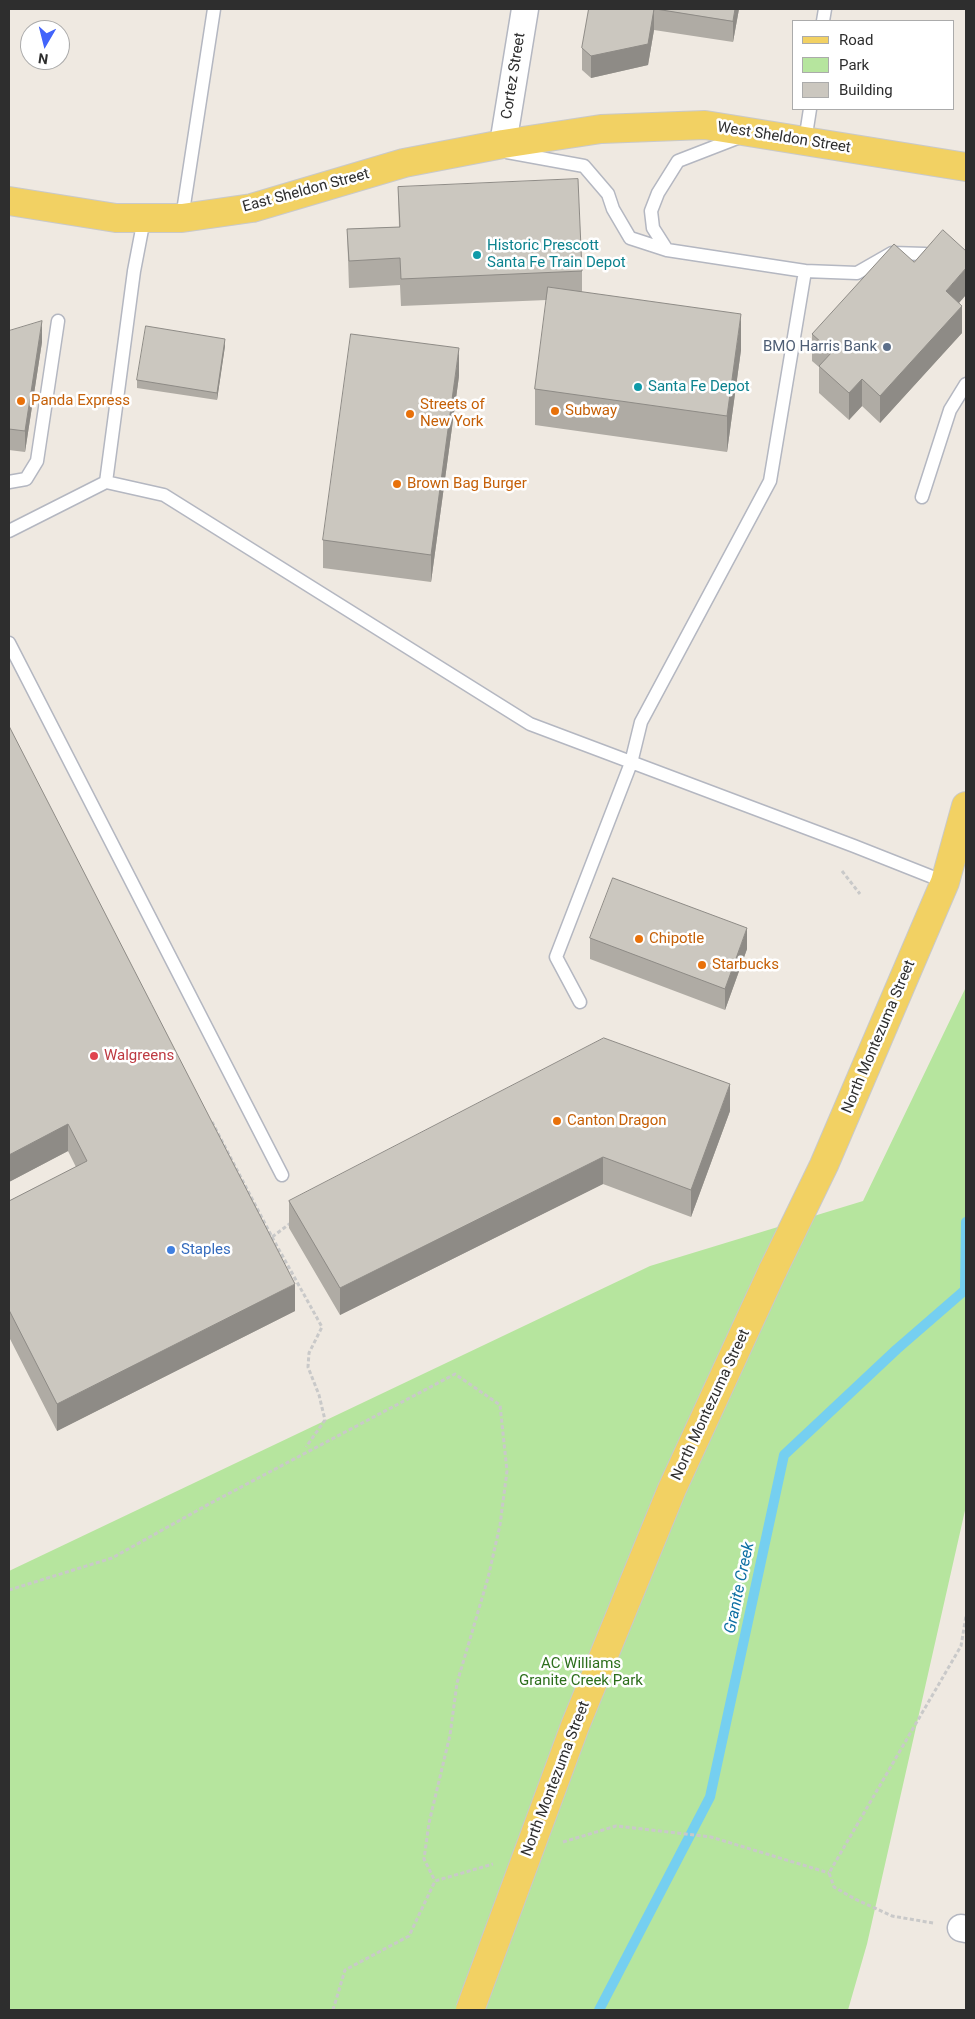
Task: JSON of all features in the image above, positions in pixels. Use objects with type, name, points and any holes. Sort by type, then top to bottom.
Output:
[{"type":"main road","name":"West Sheldon Street","points":[[601,129],[705,125],[966,167]]},
{"type":"main road","name":"East Sheldon Street","points":[[9,201],[116,218],[182,218],[252,208],[404,164],[492,146],[601,129]]},
{"type":"main road","name":"North Montezuma Street","points":[[470,2010],[574,1726],[672,1489],[824,1165],[945,882],[966,806]]},
{"type":"street","name":"Cortez Street","points":[[492,146],[525,9]]},
{"type":"lane","points":[[182,218],[214,9]]},
{"type":"lane","points":[[805,141],[810,110]]},
{"type":"lane","points":[[667,250],[653,228],[651,211],[658,193],[678,161],[751,132]]},
{"type":"lane","points":[[492,146],[584,166],[608,194],[612,209],[630,238],[667,250],[805,272],[857,272],[892,253],[925,254],[936,265]]},
{"type":"lane","points":[[106,482],[132,281],[144,219]]},
{"type":"lane","points":[[580,1002],[556,957],[631,763],[641,722],[770,481],[805,272]]},
{"type":"lane","points":[[9,482],[26,479],[37,461],[58,321]]},
{"type":"lane","points":[[922,497],[950,410],[966,384]]},
{"type":"lane","points":[[9,531],[106,482],[164,495],[530,724],[945,882]]},
{"type":"lane","points":[[9,643],[282,1175]]},
{"type":"path","points":[[842,871],[860,894]]},
{"type":"path","points":[[212,1122],[322,1328],[309,1353],[308,1367],[319,1395],[325,1420],[306,1447]]},
{"type":"path","points":[[272,1236],[294,1221]]},
{"type":"path","points":[[9,1590],[112,1558],[209,1504],[455,1374],[500,1405],[507,1471],[500,1525],[472,1638],[457,1683],[450,1735],[429,1824],[424,1859],[435,1881]]},
{"type":"path","points":[[964,1929],[892,1916],[834,1887],[829,1873],[961,1646],[966,1616]]},
{"type":"path","points":[[559,1843],[616,1826],[710,1837],[829,1873]]},
{"type":"path","points":[[332,2010],[345,1970],[409,1936],[435,1881],[502,1861]]},
{"type":"green space","name":"AC Williams Granite Creek Park","points":[[966,987],[966,1506],[867,1944],[848,2010],[9,2010],[9,1571],[650,1266],[863,1201]]},
{"type":"building","points":[[589,9],[654,9],[648,44],[591,56],[582,48]]},
{"type":"building","points":[[656,9],[735,9],[733,21]]},
{"type":"building","name":"Historic Prescott Santa Fe Train Depot","points":[[578,179],[582,271],[401,279],[400,258],[349,261],[347,229],[400,227],[398,187]]},
{"type":"building","name":"BMO Harris Bank","points":[[943,230],[966,251],[966,268],[946,291],[962,306],[880,396],[862,379],[849,393],[819,366],[832,352],[812,334],[894,244],[914,262]]},
{"type":"building","name":"Santa Fe Depot","points":[[548,287],[741,314],[727,416],[535,389]]},
{"type":"building","name":"Panda Express","points":[[42,321],[25,431],[9,429],[9,331]]},
{"type":"building","points":[[146,326],[225,339],[217,393],[137,380]]},
{"type":"building","points":[[351,334],[459,348],[431,555],[323,540]]},
{"type":"building","points":[[9,726],[295,1284],[57,1404],[9,1310],[9,1201],[87,1161],[68,1124],[9,1155]]},
{"type":"building","points":[[613,878],[747,928],[725,989],[590,938]]},
{"type":"building","points":[[604,1038],[730,1084],[691,1190],[603,1157],[340,1288],[289,1201]]},
{"type":"waterway","name":"Granite Creek","points":[[599,2010],[710,1797],[784,1455],[897,1349],[965,1290],[966,1222]]},
{"type":"place","name":"Historic Prescott Santa Fe Train Depot","points":[[477,255]]},
{"type":"place","name":"BMO Harris Bank","points":[[887,347]]},
{"type":"place","name":"Santa Fe Depot","points":[[638,387]]},
{"type":"place","name":"Panda Express","points":[[21,401]]},
{"type":"place","name":"Subway","points":[[555,411]]},
{"type":"place","name":"Streets of New York","points":[[410,414]]},
{"type":"place","name":"Brown Bag Burger","points":[[397,484]]},
{"type":"place","name":"Chipotle","points":[[639,939]]},
{"type":"place","name":"Starbucks","points":[[702,965]]},
{"type":"place","name":"Walgreens","points":[[94,1056]]},
{"type":"place","name":"Canton Dragon","points":[[557,1121]]},
{"type":"place","name":"Staples","points":[[171,1250]]}]
